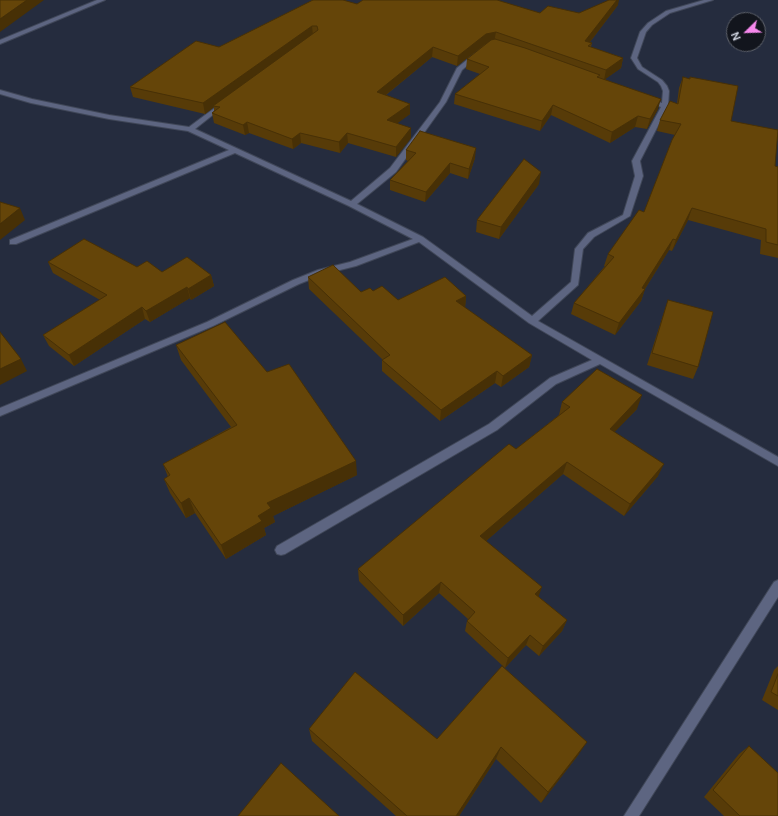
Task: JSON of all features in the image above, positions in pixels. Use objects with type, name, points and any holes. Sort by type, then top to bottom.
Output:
[{"type":"street","points":[[0,42],[102,0]]},
{"type":"street","points":[[532,321],[575,283],[579,249],[591,235],[626,216],[639,176],[636,161],[665,106],[666,90],[664,86],[660,81],[640,68],[634,58],[643,32],[650,24],[668,12],[710,0]]},
{"type":"street","points":[[352,204],[393,170],[443,102],[459,69],[482,51]]},
{"type":"street","points":[[0,92],[31,101],[109,118],[190,129],[352,204],[420,239],[532,321],[599,361],[778,462]]},
{"type":"street","points":[[638,97],[665,106]]},
{"type":"street","points":[[190,129],[228,102]]},
{"type":"street","points":[[13,242],[235,150]]},
{"type":"street","points":[[0,412],[210,324],[321,272],[353,264],[420,239]]},
{"type":"street","points":[[281,550],[493,427],[553,381],[599,361]]},
{"type":"street","points":[[631,816],[778,586]]},
{"type":"building","points":[[0,0],[27,0],[0,19]]},
{"type":"building","points":[[313,0],[343,0],[357,4],[363,0],[497,0],[540,13],[548,6],[579,13],[609,0],[617,0],[585,41],[592,43],[588,46],[623,58],[606,70],[496,32],[486,34],[458,56],[433,47],[377,92],[410,104],[387,120],[411,128],[396,147],[347,133],[339,142],[300,133],[292,139],[247,122],[243,125],[212,113],[220,107],[213,106],[318,30],[317,26],[312,26],[203,103],[130,87],[196,41],[219,47]]},
{"type":"building","points":[[495,39],[525,48],[600,75],[597,77],[661,99],[650,119],[638,116],[612,132],[553,105],[542,121],[455,94],[489,67],[467,59],[491,40]]},
{"type":"building","points":[[683,77],[738,86],[731,121],[778,130],[775,166],[778,167],[778,245],[766,242],[766,229],[692,208],[676,240],[673,239],[642,288],[645,289],[619,323],[574,303],[614,257],[608,254],[639,210],[644,212],[672,140],[681,124],[660,120],[670,101],[678,104]]},
{"type":"building","points":[[420,131],[476,148],[469,169],[450,163],[426,192],[390,180],[416,153],[406,150]]},
{"type":"building","points":[[524,159],[541,172],[501,227],[477,220]]},
{"type":"building","points":[[0,202],[20,208],[0,224]]},
{"type":"building","points":[[84,239],[137,267],[147,261],[162,272],[187,257],[211,275],[146,311],[142,307],[69,355],[43,335],[107,295],[48,262]]},
{"type":"building","points":[[333,265],[361,292],[370,288],[373,291],[382,286],[398,300],[445,277],[466,296],[456,301],[532,355],[503,376],[497,371],[441,410],[382,360],[390,355],[308,277]]},
{"type":"building","points":[[668,300],[713,312],[698,367],[652,353]]},
{"type":"building","points":[[225,322],[267,372],[289,364],[356,461],[267,503],[271,508],[258,516],[262,521],[221,545],[189,498],[181,503],[164,479],[170,475],[163,464],[237,425],[176,345]]},
{"type":"building","points":[[0,332],[21,359],[0,369]]},
{"type":"building","points":[[597,369],[642,395],[610,429],[664,464],[630,504],[567,462],[480,536],[542,587],[535,594],[567,620],[543,646],[530,635],[508,658],[467,621],[475,612],[441,582],[403,615],[358,569],[509,444],[516,449],[570,407],[562,402]]},
{"type":"building","points":[[502,666],[587,742],[548,792],[501,747],[456,816],[407,816],[309,729],[355,672],[437,739]]},
{"type":"building","points":[[778,674],[778,696],[771,692]]},
{"type":"building","points":[[749,746],[778,773],[778,816],[740,816],[713,790]]},
{"type":"building","points":[[281,763],[339,816],[238,816]]}]
